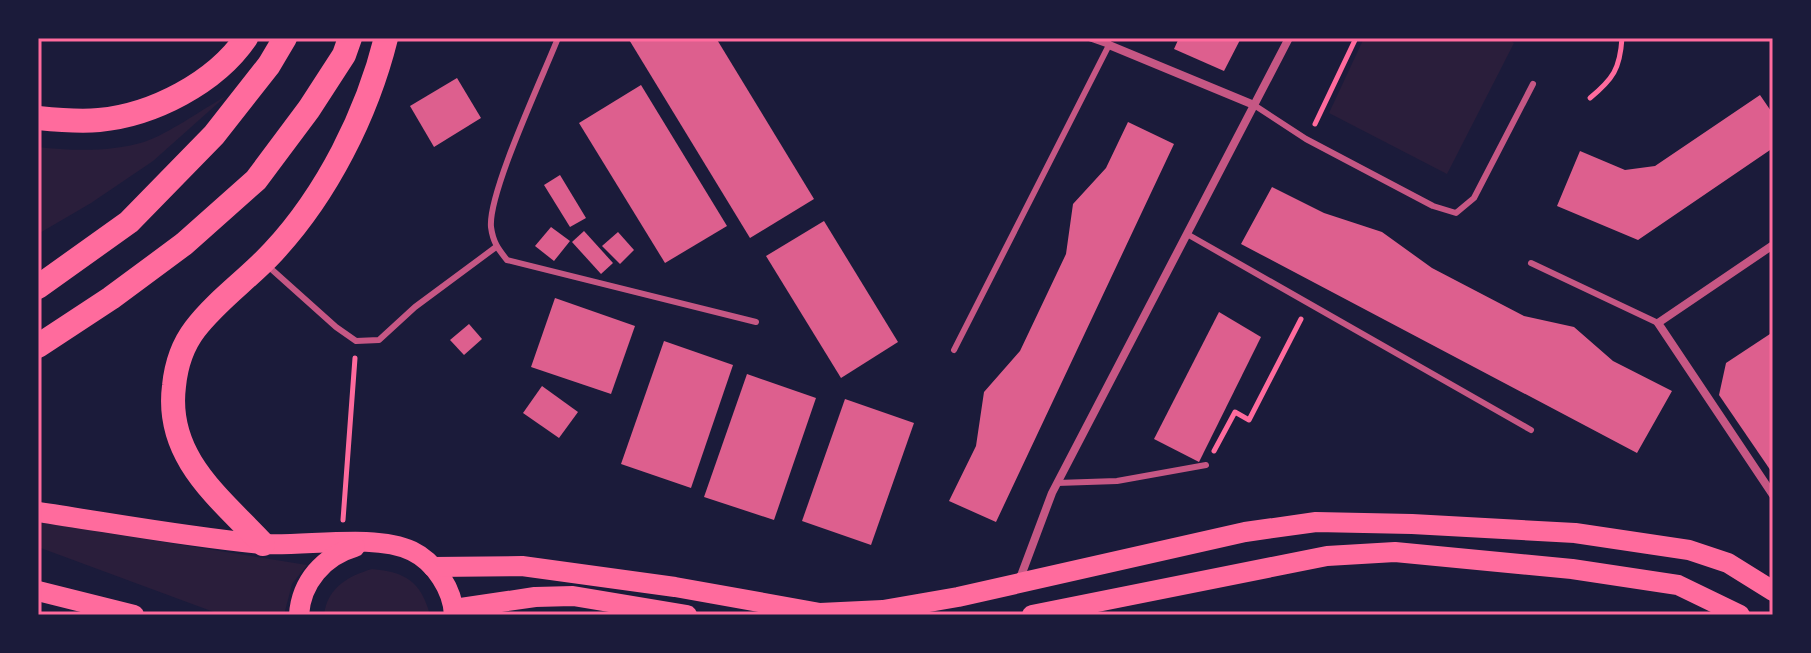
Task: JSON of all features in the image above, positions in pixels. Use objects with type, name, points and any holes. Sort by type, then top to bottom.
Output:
[{"type":"highway","points":[[38,118],[100,120],[152,106],[201,82],[223,65],[246,38]]},
{"type":"highway","points":[[38,287],[129,222],[214,135],[269,65],[285,38]]},
{"type":"highway","points":[[38,346],[111,298],[184,244],[256,180],[309,109],[344,55],[350,38]]},
{"type":"highway","points":[[263,544],[190,464],[175,425],[173,397],[176,371],[183,349],[195,329],[263,262],[298,222],[325,182],[377,73],[386,38]]},
{"type":"main road","points":[[38,512],[263,544],[391,544],[414,552],[433,567],[447,587],[454,612],[529,598],[573,596],[687,615]]},
{"type":"main road","points":[[433,567],[522,566],[675,587],[820,613],[883,610],[958,597],[1245,532],[1316,522],[1575,533],[1618,539],[1689,550],[1728,563],[1773,591]]},
{"type":"main road","points":[[299,615],[306,586],[321,565],[342,551],[366,543]]},
{"type":"main road","points":[[1032,615],[1327,556],[1395,552],[1557,567],[1678,585],[1740,615]]},
{"type":"main road","points":[[38,591],[134,615]]},
{"type":"main road","points":[[504,615],[529,598]]},
{"type":"street","points":[[1019,582],[1057,483],[1289,38]]},
{"type":"street","points":[[1106,42],[1254,105]]},
{"type":"street","points":[[1773,245],[1658,323],[1773,495]]},
{"type":"lane","points":[[558,38],[497,194],[491,224],[496,247],[507,260],[756,322]]},
{"type":"lane","points":[[954,350],[1106,42],[1089,38]]},
{"type":"lane","points":[[1254,105],[1306,139],[1433,206],[1456,213],[1474,198],[1533,84]]},
{"type":"lane","points":[[1187,234],[1531,430]]},
{"type":"lane","points":[[263,262],[356,341],[379,340],[415,307],[496,247]]},
{"type":"lane","points":[[1531,263],[1658,323]]},
{"type":"lane","points":[[1057,483],[1132,480],[1206,465]]},
{"type":"path","points":[[1306,139],[1356,38]]},
{"type":"path","points":[[1590,98],[1609,82],[1620,60],[1622,38]]},
{"type":"path","points":[[1206,465],[1235,412],[1249,420],[1308,304]]},
{"type":"path","points":[[341,543],[356,341]]},
{"type":"shaded area","points":[[1364,38],[1506,38],[1514,43],[1447,174],[1329,113]]},
{"type":"shaded area","points":[[226,96],[153,161],[38,234],[38,147],[91,150],[144,142]]},
{"type":"shaded area","points":[[38,522],[307,565],[292,584],[284,615],[222,615],[38,547]]},
{"type":"shaded area","points":[[372,569],[394,573],[410,581],[422,594],[430,615],[324,615],[329,597],[340,584]]},
{"type":"building","points":[[628,38],[716,38],[814,199],[750,238]]},
{"type":"building","points":[[1179,38],[1241,38],[1224,71],[1174,49]]},
{"type":"building","points":[[457,78],[481,118],[434,147],[410,106]]},
{"type":"building","points":[[641,85],[727,226],[665,263],[579,123]]},
{"type":"building","points":[[1760,95],[1773,114],[1773,148],[1638,240],[1557,206],[1580,151],[1625,170],[1655,166]]},
{"type":"building","points":[[1128,122],[1174,144],[996,522],[949,501],[976,446],[984,392],[1020,351],[1066,254],[1073,204],[1106,168]]},
{"type":"building","points":[[560,175],[586,218],[570,227],[544,185]]},
{"type":"building","points":[[1272,187],[1324,213],[1382,232],[1432,268],[1524,316],[1574,327],[1613,361],[1672,391],[1637,453],[1241,244]]},
{"type":"building","points":[[824,221],[898,342],[841,378],[766,256]]},
{"type":"building","points":[[551,227],[570,241],[554,261],[535,246]]},
{"type":"building","points":[[584,231],[613,263],[601,274],[572,242]]},
{"type":"building","points":[[618,232],[634,250],[620,264],[602,246]]},
{"type":"building","points":[[555,298],[635,326],[611,394],[531,367]]},
{"type":"building","points":[[1219,312],[1261,337],[1199,462],[1154,439]]},
{"type":"building","points":[[469,324],[482,339],[464,355],[450,340]]},
{"type":"building","points":[[1773,332],[1773,474],[1719,395],[1726,363]]},
{"type":"building","points":[[664,341],[733,365],[691,488],[621,464]]},
{"type":"building","points":[[747,374],[816,398],[774,520],[704,497]]},
{"type":"building","points":[[542,386],[578,412],[559,438],[523,413]]},
{"type":"building","points":[[845,399],[914,423],[871,545],[802,521]]}]
